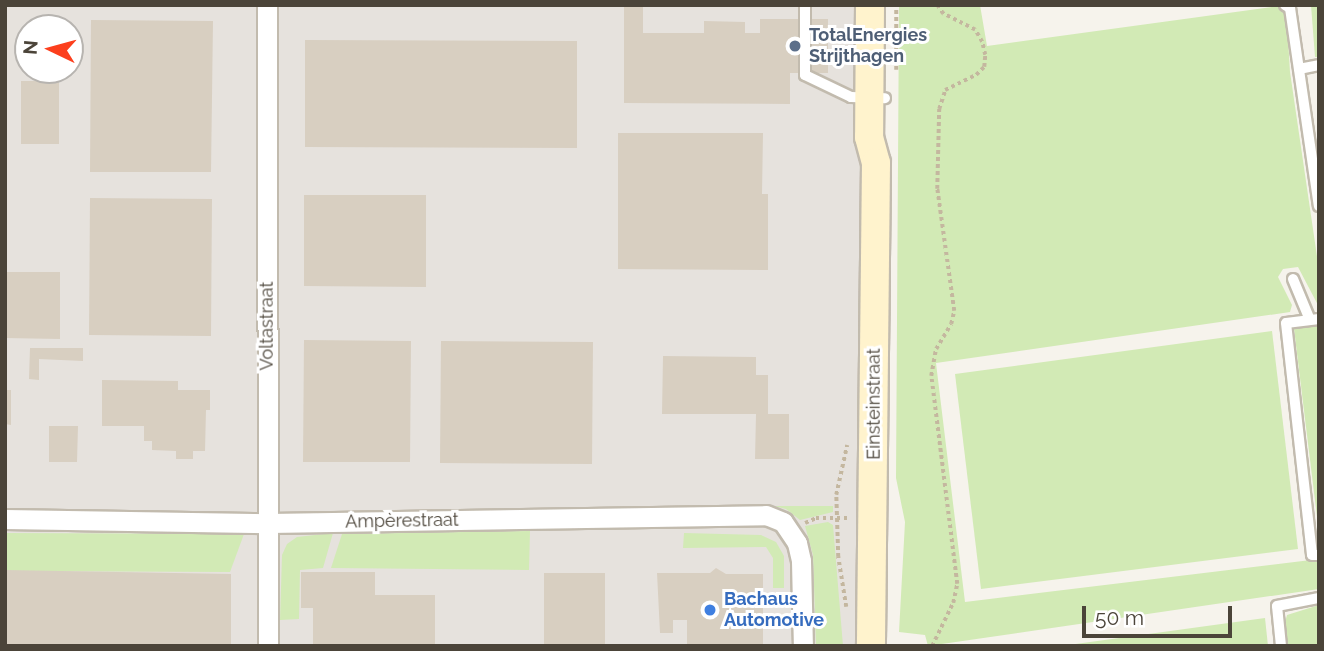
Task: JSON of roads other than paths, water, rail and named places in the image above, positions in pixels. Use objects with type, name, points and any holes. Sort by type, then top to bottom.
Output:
[{"type":"main road","name":"Einsteinstraat","points":[[870,5],[877,98],[885,138],[876,163],[871,646]]},
{"type":"main road","name":"Einsteinstraat","points":[[877,98],[886,5]]},
{"type":"street","name":"Voltastraat","points":[[267,5],[268,646]]},
{"type":"street","name":"Ampèrestraat","points":[[5,519],[269,523],[765,515],[783,522],[792,533],[800,561],[803,646]]},
{"type":"lane","points":[[805,5],[805,75],[851,97],[877,98]]},
{"type":"lane","points":[[1285,5],[1290,8],[1319,206]]},
{"type":"lane","points":[[1299,69],[1319,65]]},
{"type":"lane","points":[[1293,279],[1314,320],[1286,323],[1312,555],[1319,555]]},
{"type":"lane","points":[[1281,646],[1277,606],[1319,598]]},
{"type":"place","name":"TotalEnergies Strijthagen","points":[[795,46]]},
{"type":"place","name":"Bachaus Automotive","points":[[710,610]]}]
